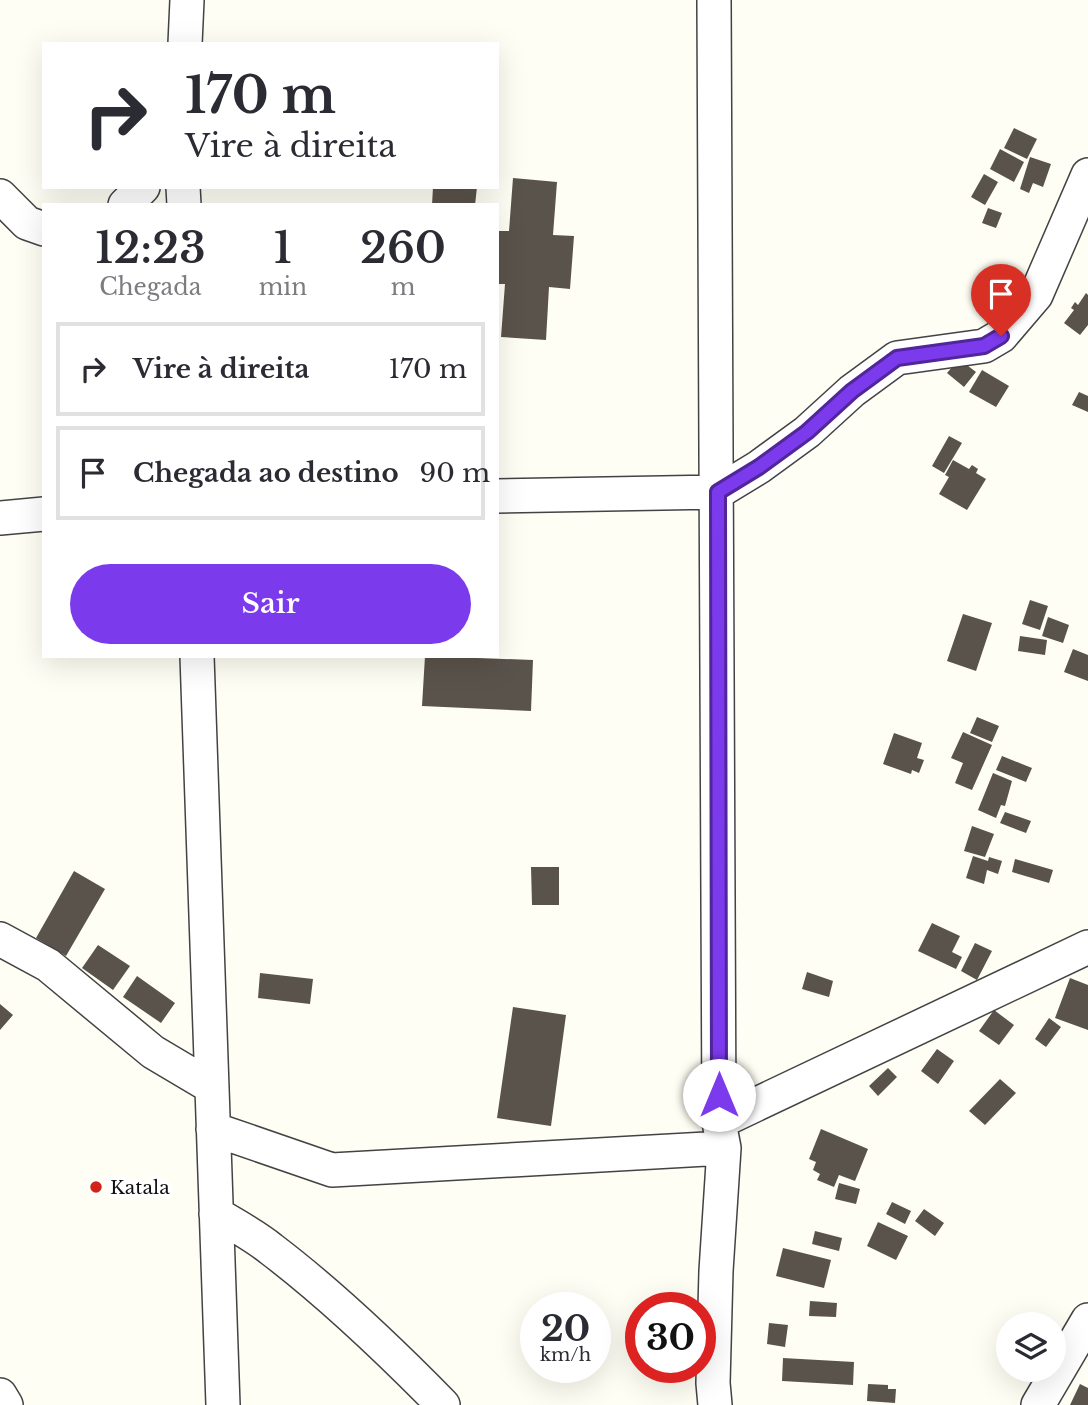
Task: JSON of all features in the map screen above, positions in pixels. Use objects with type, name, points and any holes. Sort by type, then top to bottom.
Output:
[{"type":"street","points":[[185,42],[187,0]]},
{"type":"street","points":[[714,0],[722,1135],[713,1383],[715,1405]]},
{"type":"street","points":[[499,496],[718,492],[759,467],[807,432],[852,391],[897,358],[984,346],[1001,336],[1036,295],[1088,176]]},
{"type":"street","points":[[127,203],[141,189]]},
{"type":"street","points":[[0,197],[27,223],[42,228]]},
{"type":"street","points":[[0,519],[42,514]]},
{"type":"street","points":[[197,658],[223,1405]]},
{"type":"street","points":[[0,939],[48,965],[153,1052],[212,1087]]},
{"type":"street","points":[[213,1129],[332,1170],[722,1135],[1088,947]]},
{"type":"street","points":[[216,1214],[270,1247],[381,1341],[443,1405]]},
{"type":"street","points":[[1038,1405],[1088,1320]]},
{"type":"street","points":[[0,1395],[6,1405]]},
{"type":"building","points":[[1014,128],[1037,139],[1027,159],[1004,148]]},
{"type":"building","points":[[1000,149],[1024,162],[1014,182],[990,169]]},
{"type":"building","points":[[1030,157],[1051,164],[1043,187],[1033,183],[1029,193],[1020,189]]},
{"type":"building","points":[[984,174],[998,182],[985,205],[971,197]]},
{"type":"building","points":[[513,178],[557,182],[553,235],[574,236],[570,289],[549,287],[546,340],[501,337],[505,284],[499,284],[499,231],[509,231]]},
{"type":"building","points":[[433,189],[477,189],[475,203],[432,203]]},
{"type":"building","points":[[988,208],[1002,213],[996,228],[982,223]]},
{"type":"building","points":[[1086,293],[1088,325],[1080,335],[1064,323],[1074,310],[1071,308],[1075,302],[1078,305]]},
{"type":"building","points":[[959,359],[976,372],[964,387],[947,373]]},
{"type":"building","points":[[982,370],[1009,386],[996,407],[969,392]]},
{"type":"building","points":[[1079,392],[1088,396],[1088,412],[1072,405]]},
{"type":"building","points":[[949,436],[962,443],[944,473],[932,466]]},
{"type":"building","points":[[953,460],[969,469],[972,465],[978,469],[976,473],[986,479],[967,510],[939,494],[949,477],[945,475]]},
{"type":"building","points":[[1030,600],[1048,606],[1040,630],[1022,624]]},
{"type":"building","points":[[963,614],[992,623],[976,671],[947,661]]},
{"type":"building","points":[[1048,617],[1069,625],[1063,643],[1042,636]]},
{"type":"building","points":[[1020,636],[1047,640],[1045,655],[1018,651]]},
{"type":"building","points":[[1073,649],[1088,655],[1088,681],[1064,672]]},
{"type":"building","points":[[425,658],[533,660],[531,711],[422,706]]},
{"type":"building","points":[[977,717],[999,726],[992,742],[970,733]]},
{"type":"building","points":[[963,732],[992,745],[972,790],[955,783],[963,763],[951,758]]},
{"type":"building","points":[[894,733],[922,743],[917,758],[924,760],[919,773],[912,770],[911,774],[883,764]]},
{"type":"building","points":[[1002,756],[1032,768],[1026,782],[996,770]]},
{"type":"building","points":[[993,773],[1012,781],[1005,806],[1001,805],[996,818],[978,810]]},
{"type":"building","points":[[1005,812],[1031,821],[1026,833],[1000,823]]},
{"type":"building","points":[[972,826],[994,834],[985,857],[964,851]]},
{"type":"building","points":[[973,856],[988,861],[989,857],[1002,861],[998,874],[987,870],[984,884],[966,878]]},
{"type":"building","points":[[1015,859],[1053,870],[1049,883],[1012,872]]},
{"type":"building","points":[[531,867],[559,867],[559,905],[532,905]]},
{"type":"building","points":[[74,871],[105,889],[66,956],[36,938]]},
{"type":"building","points":[[932,923],[960,936],[952,952],[962,957],[956,969],[918,951]]},
{"type":"building","points":[[975,943],[992,951],[977,980],[961,971]]},
{"type":"building","points":[[98,945],[130,966],[113,990],[82,968]]},
{"type":"building","points":[[807,972],[833,981],[829,997],[802,989]]},
{"type":"building","points":[[260,973],[313,979],[310,1004],[258,998]]},
{"type":"building","points":[[137,976],[175,1003],[161,1023],[123,997]]},
{"type":"building","points":[[1070,978],[1088,985],[1088,1030],[1055,1018]]},
{"type":"building","points":[[0,1004],[13,1015],[0,1030]]},
{"type":"building","points":[[513,1007],[566,1015],[551,1126],[497,1118]]},
{"type":"building","points":[[994,1010],[1014,1025],[999,1045],[979,1031]]},
{"type":"building","points":[[1049,1018],[1061,1027],[1046,1047],[1035,1039]]},
{"type":"building","points":[[937,1049],[954,1061],[938,1084],[921,1071]]},
{"type":"building","points":[[888,1068],[897,1077],[878,1096],[869,1086]]},
{"type":"building","points":[[1000,1079],[1016,1093],[985,1125],[969,1111]]},
{"type":"building","points":[[821,1129],[868,1149],[855,1181],[839,1175],[834,1187],[817,1180],[820,1174],[813,1170],[816,1162],[809,1159]]},
{"type":"building","points":[[839,1183],[860,1189],[856,1204],[835,1199]]},
{"type":"building","points":[[892,1202],[911,1211],[905,1224],[886,1214]]},
{"type":"building","points":[[924,1209],[944,1223],[935,1236],[915,1221]]},
{"type":"building","points":[[878,1222],[908,1236],[896,1260],[867,1246]]},
{"type":"building","points":[[815,1231],[842,1238],[839,1251],[812,1244]]},
{"type":"building","points":[[783,1248],[831,1260],[824,1288],[776,1276]]},
{"type":"building","points":[[810,1301],[837,1303],[836,1317],[809,1316]]},
{"type":"building","points":[[769,1323],[788,1325],[785,1347],[767,1344]]},
{"type":"building","points":[[783,1358],[854,1362],[853,1385],[782,1381]]},
{"type":"building","points":[[868,1384],[888,1385],[888,1389],[896,1389],[895,1403],[867,1401]]},
{"type":"building","points":[[1080,1384],[1088,1388],[1088,1405],[1070,1405]]},
{"type":"place","name":"Katala","points":[[96,1187]]},
{"type":"route","points":[[719,1095],[718,492],[759,467],[807,432],[852,391],[897,358],[984,346],[1001,336]]}]
